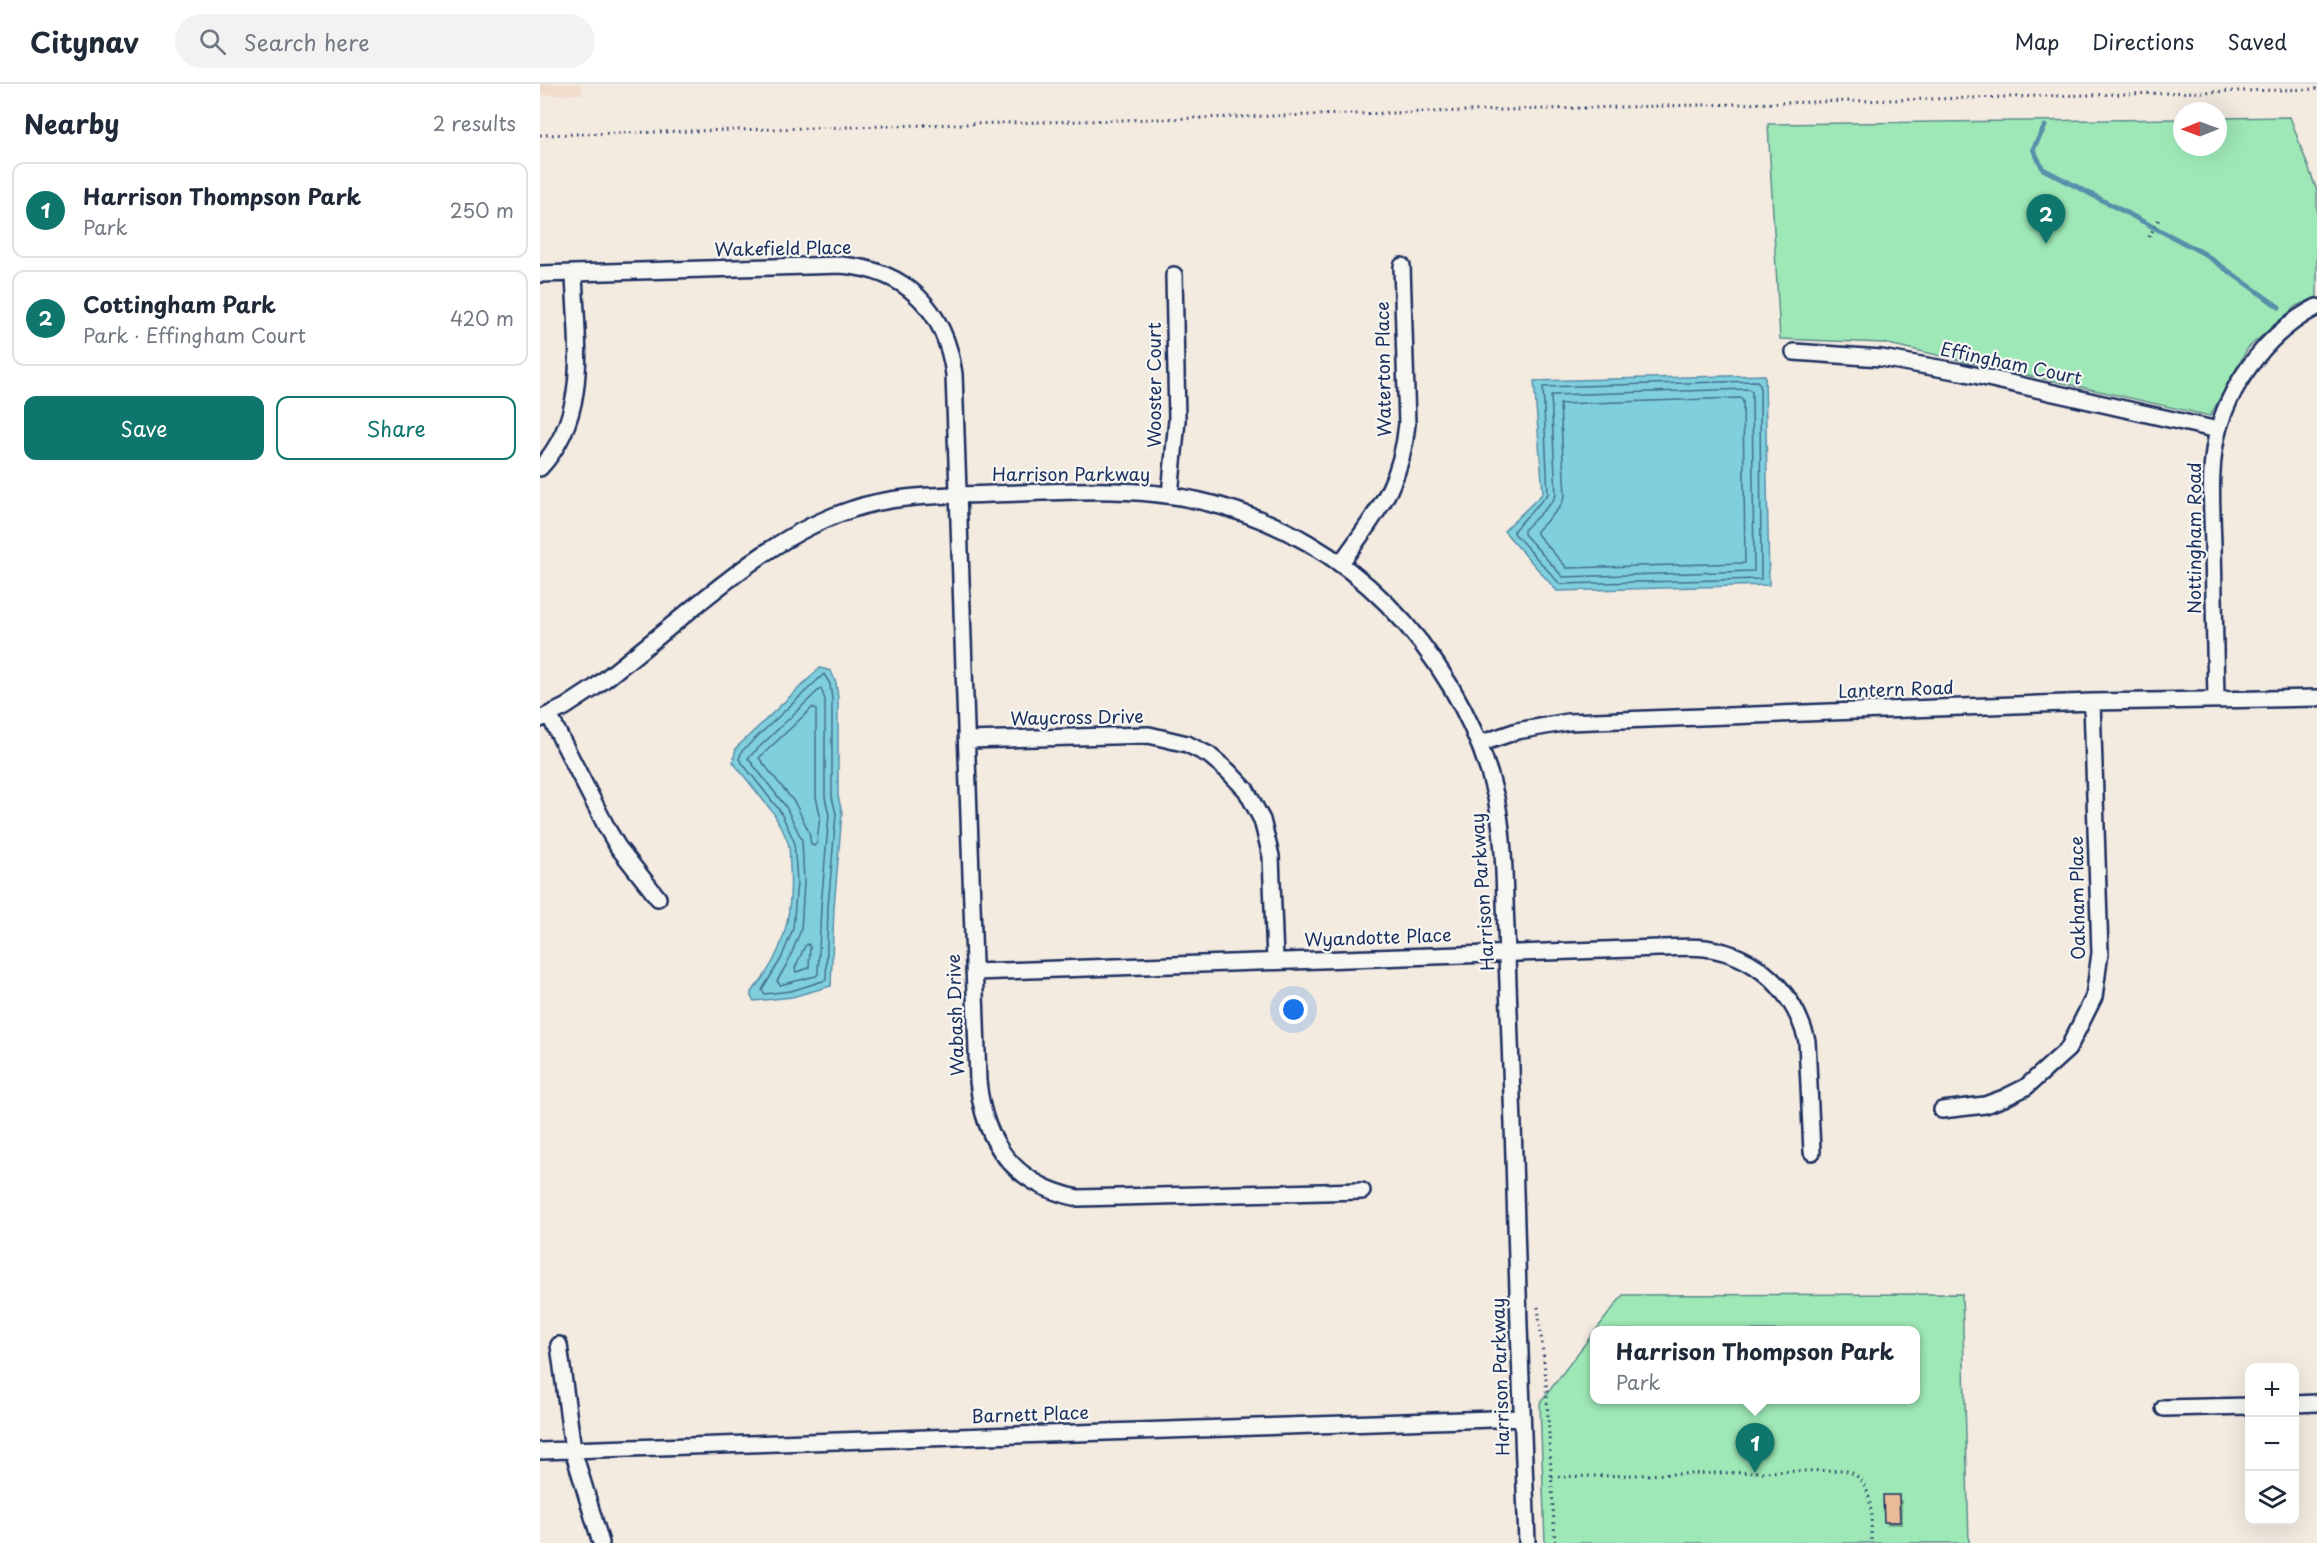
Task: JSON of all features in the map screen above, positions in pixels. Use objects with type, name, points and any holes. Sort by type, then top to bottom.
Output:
[{"type":"street","name":"Wakefield Place","points":[[540,274],[841,265],[875,270],[890,276],[915,293],[926,305],[937,320],[948,343],[954,374],[958,496]]},
{"type":"street","name":"Waterton Place","points":[[1341,563],[1389,492],[1402,458],[1407,424],[1402,266]]},
{"type":"street","points":[[540,468],[552,455],[565,432],[577,392],[574,273]]},
{"type":"street","name":"Wooster Court","points":[[1170,495],[1177,420],[1174,275]]},
{"type":"street","name":"Nottingham Road","points":[[2216,700],[2212,471],[2218,430],[2223,414],[2240,382],[2258,356],[2286,328],[2317,307]]},
{"type":"street","name":"Effingham Court","points":[[1794,352],[1881,358],[1961,372],[2218,430]]},
{"type":"street","name":"Harrison Parkway","points":[[545,717],[594,688],[744,568],[797,533],[837,514],[880,502],[958,496],[1096,491],[1170,495],[1202,501],[1244,514],[1311,544],[1341,563],[1388,603],[1436,662],[1479,744],[1492,783],[1501,831],[1507,954],[1527,1543]]},
{"type":"street","name":"Wabash Drive","points":[[958,496],[978,1081],[984,1119],[989,1132],[1002,1153],[1031,1180],[1063,1195],[1088,1198],[1362,1191]]},
{"type":"street","name":"Lantern Road","points":[[1479,744],[1517,731],[1568,722],[2092,702],[2317,698]]},
{"type":"street","name":"Oakham Place","points":[[1942,1110],[1984,1105],[2026,1087],[2068,1049],[2094,997],[2100,952],[2092,702]]},
{"type":"street","points":[[545,717],[618,847],[658,898]]},
{"type":"street","name":"Waycross Drive","points":[[967,740],[1149,735],[1187,744],[1209,755],[1246,790],[1269,840],[1275,960]]},
{"type":"street","name":"Wyandotte Place","points":[[974,972],[1275,960],[1701,948],[1734,955],[1757,967],[1786,994],[1802,1024],[1807,1041],[1812,1152]]},
{"type":"street","points":[[559,1345],[573,1450],[601,1543]]},
{"type":"street","points":[[2299,1404],[2317,1403]]},
{"type":"street","points":[[2164,1408],[2245,1406]]},
{"type":"street","name":"Barnett Place","points":[[540,1451],[1522,1418]]},
{"type":"path","points":[[540,135],[2317,89]]},
{"type":"path","points":[[2149,237],[2160,217]]},
{"type":"path","points":[[1538,1307],[1546,1380],[1555,1543]]},
{"type":"path","points":[[1552,1477],[1843,1470],[1857,1476],[1868,1492],[1871,1500],[1871,1543]]},
{"type":"shaded area","points":[[540,84],[582,84],[582,94],[540,95]]},
{"type":"green space","points":[[2290,117],[2317,191],[2317,297],[2296,306],[2248,348],[2210,416],[1884,343],[1780,339],[1768,124],[2173,119],[2173,156],[2227,156],[2227,118]]},
{"type":"green space","points":[[1962,1294],[1969,1543],[1545,1543],[1540,1403],[1590,1337],[1590,1404],[1920,1404],[1920,1326],[1599,1326],[1623,1295]]},
{"type":"water","points":[[1765,375],[1769,585],[1557,591],[1504,531],[1543,493],[1534,381]]},
{"type":"water","points":[[820,668],[831,671],[836,683],[838,796],[842,813],[834,907],[831,986],[792,997],[754,1001],[751,992],[762,979],[779,950],[788,918],[791,885],[789,850],[786,837],[775,815],[733,762],[736,748]]},
{"type":"building","points":[[1883,1495],[1899,1495],[1900,1522],[1884,1522]]},
{"type":"waterway","points":[[2045,126],[2033,149],[2043,169],[2203,253],[2279,307]]},
{"type":"place","name":"Cottingham Park","points":[[2046,244]]},
{"type":"place","name":"Harrison Thompson Park","points":[[1755,1473]]}]
